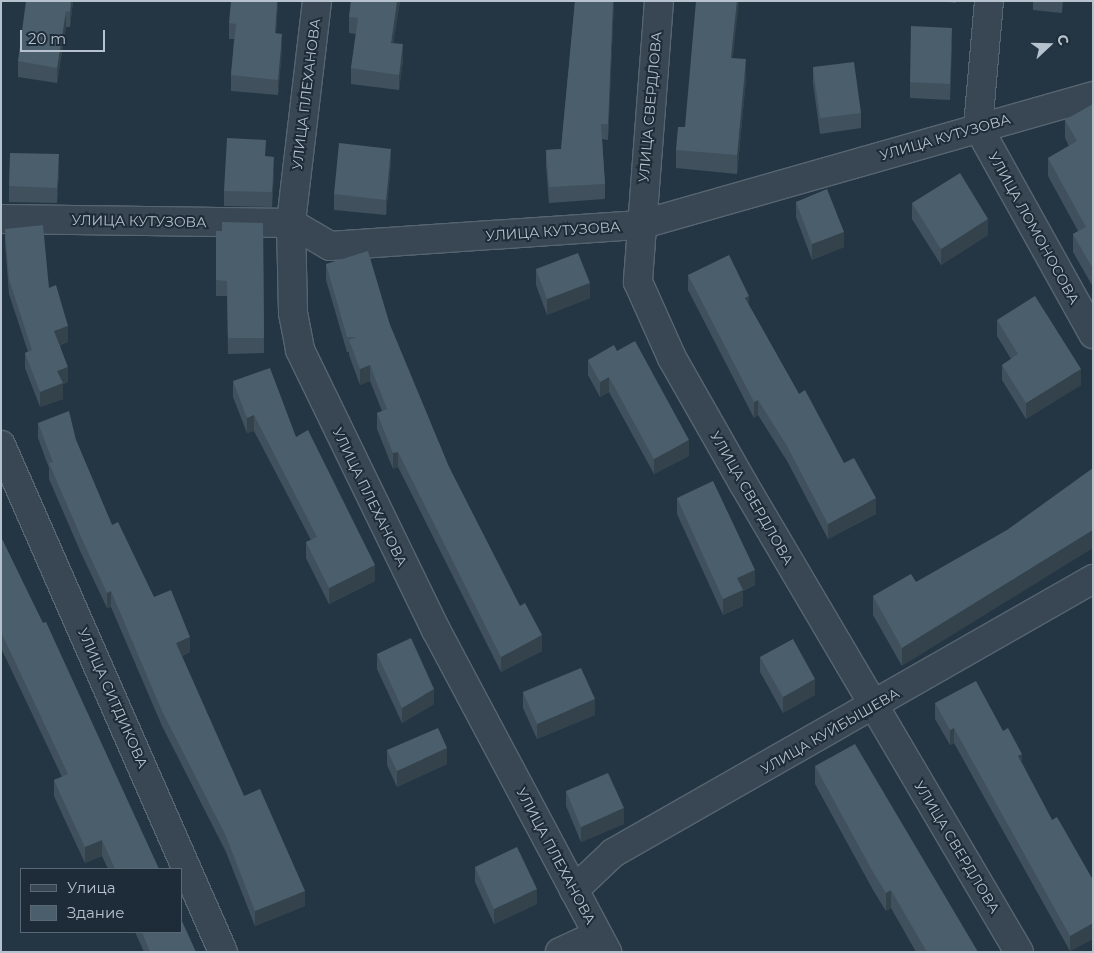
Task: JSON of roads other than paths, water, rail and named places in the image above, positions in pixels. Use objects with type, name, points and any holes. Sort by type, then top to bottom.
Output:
[{"type":"street","name":"УЛИЦА ПЛЕХАНОВА","points":[[317,1],[290,223],[293,313],[300,350],[436,630],[602,943]]},
{"type":"street","name":"УЛИЦА СВЕРДЛОВА","points":[[659,1],[640,225],[638,282],[672,358],[1018,952]]},
{"type":"street","points":[[978,127],[989,1]]},
{"type":"street","name":"УЛИЦА КУТУЗОВА","points":[[1,219],[290,223],[330,246],[640,225],[978,127],[1093,96]]},
{"type":"street","name":"УЛИЦА ЛОМОНОСОВА","points":[[978,127],[1093,334]]},
{"type":"street","name":"УЛИЦА СИТДИКОВА","points":[[1,445],[223,952]]},
{"type":"street","name":"УЛИЦА КУЙБЫШЕВА","points":[[574,890],[613,853],[874,707],[1093,579]]},
{"type":"street","points":[[560,952],[602,943]]}]
